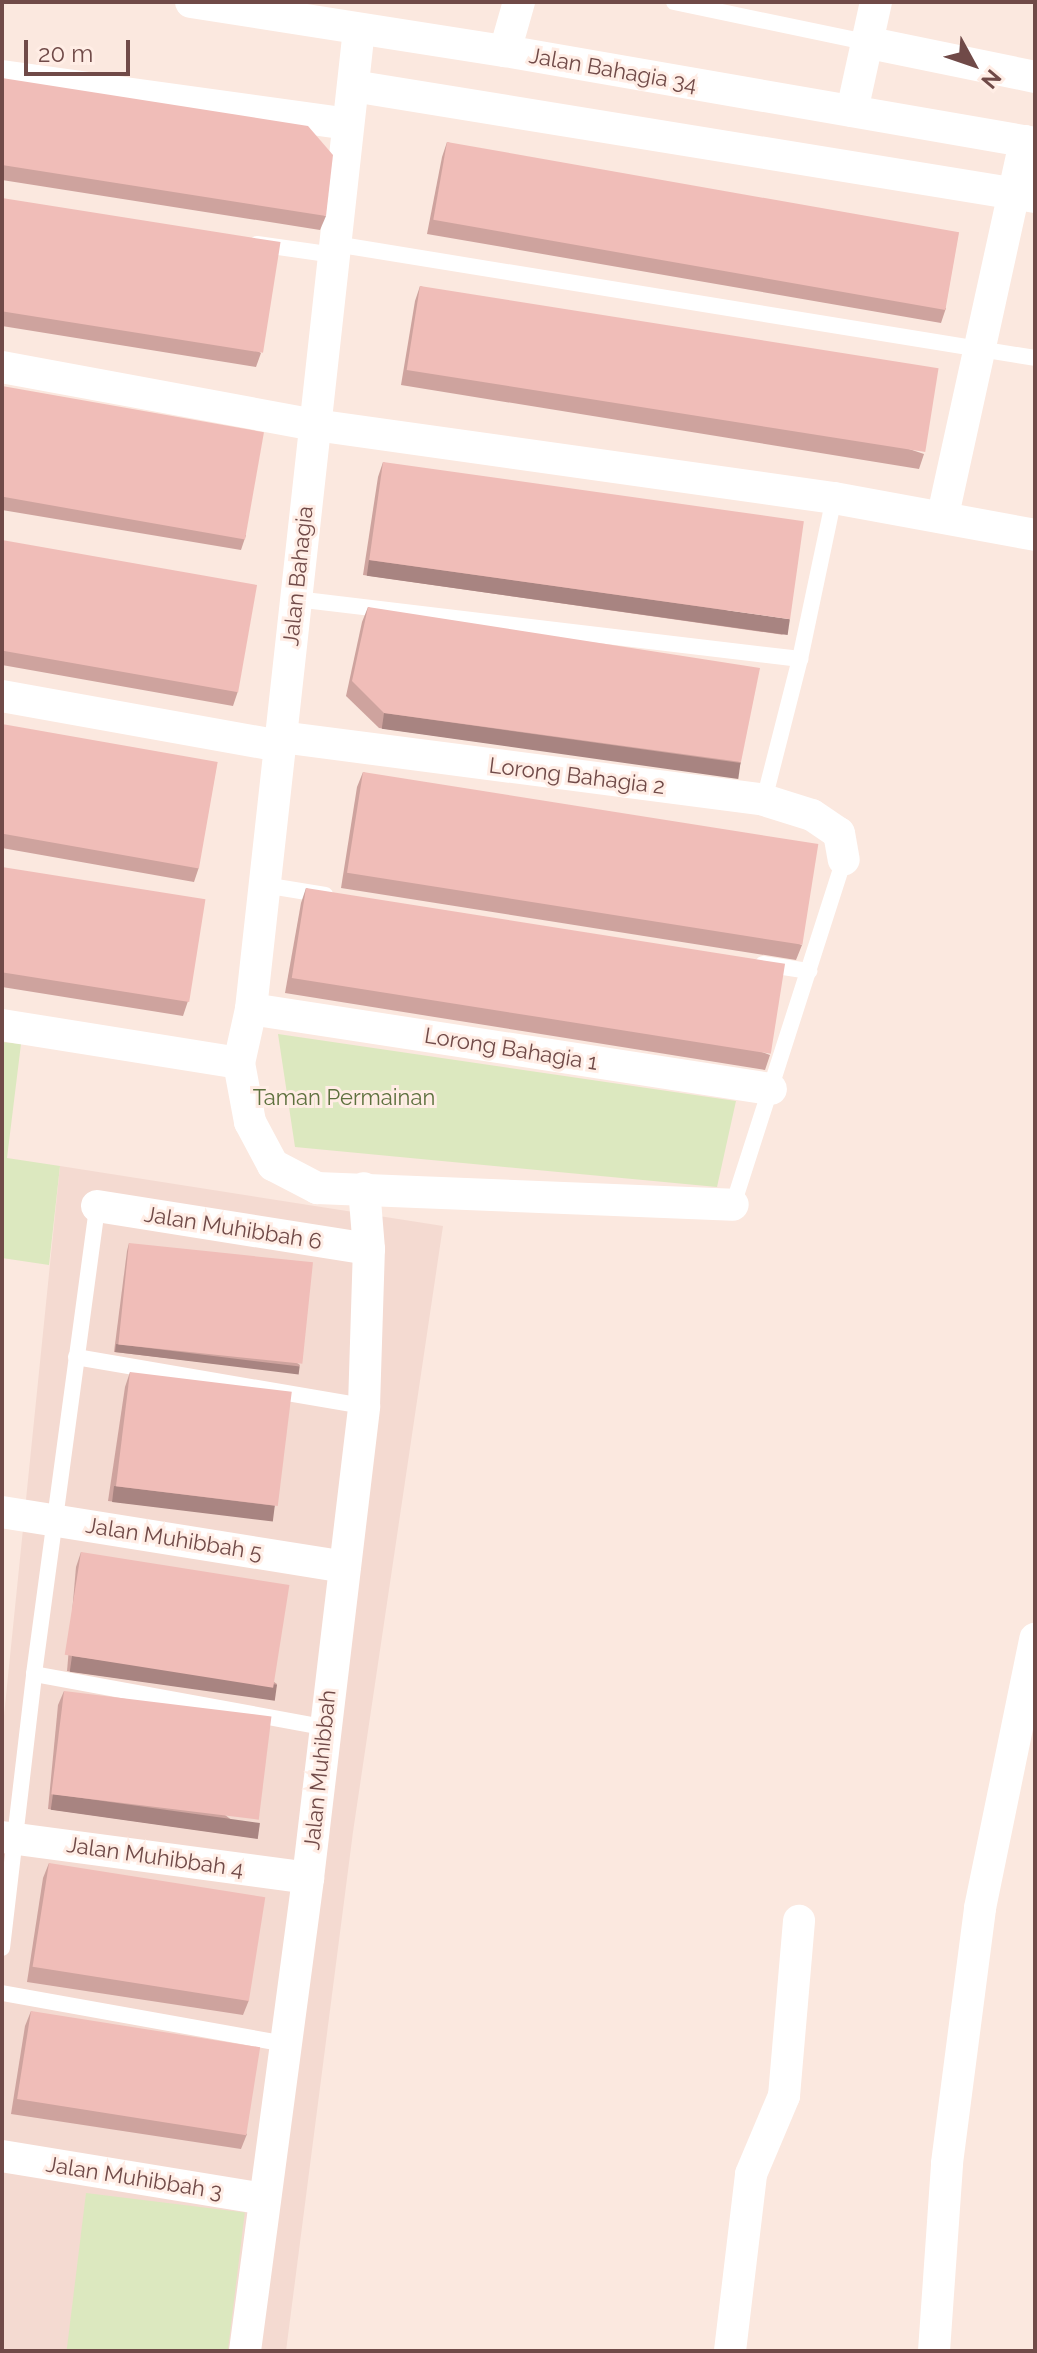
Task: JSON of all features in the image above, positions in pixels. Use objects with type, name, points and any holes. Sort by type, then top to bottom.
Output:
[{"type":"street","name":"Jalan Bahagia 34","points":[[191,2],[505,51],[1030,142]]},
{"type":"street","points":[[505,51],[519,2]]},
{"type":"street","points":[[852,111],[876,2]]},
{"type":"street","name":"Jalan Bahagia","points":[[359,29],[251,1009],[239,1063],[250,1122],[273,1165],[317,1188],[733,1205]]},
{"type":"street","points":[[865,42],[1035,77]]},
{"type":"street","points":[[2,76],[348,124]]},
{"type":"street","points":[[353,86],[1024,195]]},
{"type":"street","points":[[943,515],[979,348],[1024,195],[1030,142]]},
{"type":"street","points":[[2,367],[315,425],[834,498],[943,515],[1035,535]]},
{"type":"street","name":"Lorong Bahagia 2","points":[[2,696],[280,742],[764,800],[812,815],[839,833],[844,860]]},
{"type":"street","name":"Lorong Bahagia 1","points":[[251,1009],[771,1089]]},
{"type":"street","points":[[2,1025],[239,1063]]},
{"type":"street","name":"Jalan Muhibbah","points":[[245,2351],[308,1878],[323,1727],[364,1406],[369,1249],[364,1188]]},
{"type":"street","name":"Jalan Muhibbah 6","points":[[97,1206],[369,1249]]},
{"type":"street","name":"Jalan Muhibbah 5","points":[[2,1512],[345,1567]]},
{"type":"street","points":[[934,2351],[947,2163],[980,1908],[1035,1639]]},
{"type":"street","name":"Jalan Muhibbah 4","points":[[7,1838],[308,1878]]},
{"type":"street","points":[[730,2351],[751,2174],[784,2096],[799,1921]]},
{"type":"street","name":"Jalan Muhibbah 3","points":[[2,2156],[265,2199]]},
{"type":"lane","points":[[674,2],[698,4],[865,42]]},
{"type":"lane","points":[[239,241],[334,249],[1035,358]]},
{"type":"lane","points":[[764,800],[800,659],[834,498]]},
{"type":"lane","points":[[296,599],[800,659]]},
{"type":"lane","points":[[733,1205],[844,860]]},
{"type":"lane","points":[[264,885],[342,898]]},
{"type":"lane","points":[[747,961],[809,971]]},
{"type":"lane","points":[[2,1948],[7,1838],[34,1674],[97,1206]]},
{"type":"lane","points":[[76,1357],[364,1406]]},
{"type":"lane","points":[[34,1674],[323,1727]]},
{"type":"lane","points":[[2,1993],[286,2044]]},
{"type":"shaded area","points":[[60,1166],[443,1226],[353,1832],[286,2351],[2,2351],[2,1735]]},
{"type":"green space","name":"Taman Permainan","points":[[278,1034],[736,1101],[717,1187],[295,1147]]},
{"type":"green space","points":[[2,1042],[21,1044],[7,1158],[60,1166],[49,1265],[2,1258]]},
{"type":"green space","points":[[86,2193],[245,2212],[228,2351],[67,2351]]},
{"type":"building","points":[[2,78],[308,126],[333,155],[326,216],[2,165]]},
{"type":"building","points":[[447,142],[959,232],[945,310],[433,220]]},
{"type":"building","points":[[2,198],[281,242],[263,353],[2,311]]},
{"type":"building","points":[[420,286],[939,368],[925,452],[407,370]]},
{"type":"building","points":[[2,386],[264,432],[245,540],[2,497]]},
{"type":"building","points":[[383,462],[804,521],[790,619],[369,560]]},
{"type":"building","points":[[2,540],[257,585],[238,692],[2,651]]},
{"type":"building","points":[[368,607],[760,668],[741,762],[384,713],[352,681]]},
{"type":"building","points":[[2,724],[218,762],[199,868],[2,834]]},
{"type":"building","points":[[363,772],[818,844],[802,945],[347,873]]},
{"type":"building","points":[[2,867],[205,899],[189,1002],[2,972]]},
{"type":"building","points":[[306,888],[785,964],[771,1054],[292,978]]},
{"type":"building","points":[[129,1243],[313,1262],[302,1364],[118,1344]]},
{"type":"building","points":[[130,1372],[292,1392],[278,1506],[116,1486]]},
{"type":"building","points":[[81,1552],[289,1585],[273,1688],[65,1655]]},
{"type":"building","points":[[64,1691],[271,1716],[259,1820],[51,1794]]},
{"type":"building","points":[[49,1863],[265,1897],[249,2001],[33,1967]]},
{"type":"building","points":[[31,2011],[260,2047],[246,2135],[17,2099]]}]
